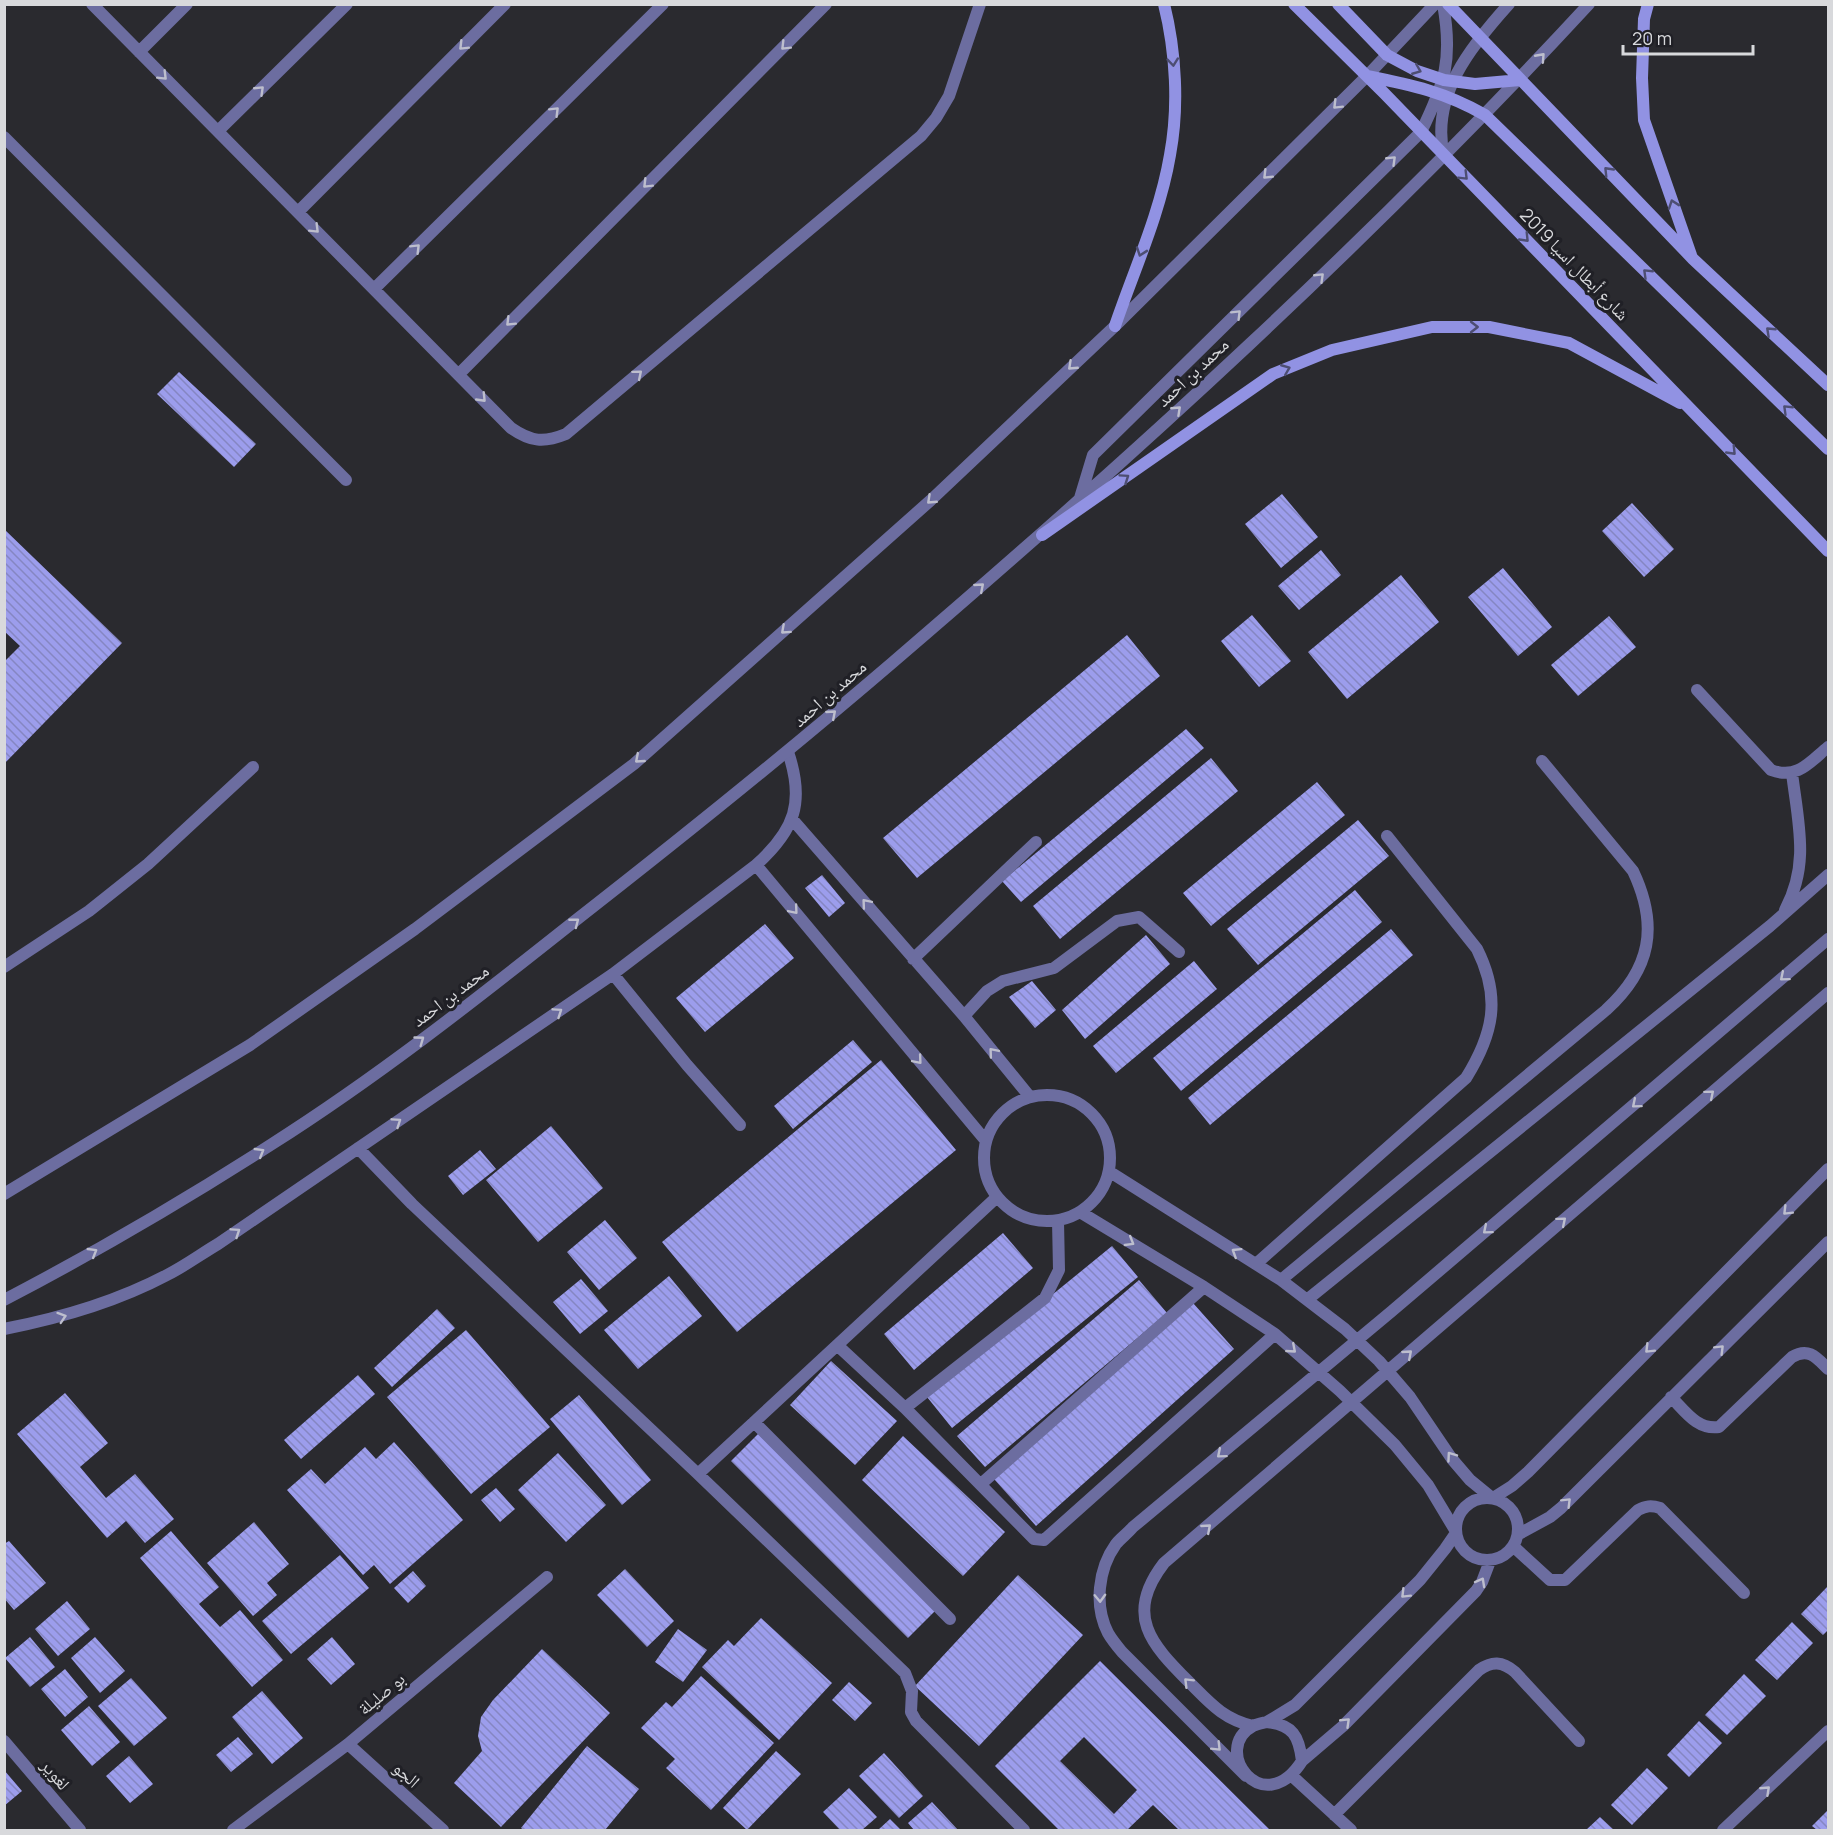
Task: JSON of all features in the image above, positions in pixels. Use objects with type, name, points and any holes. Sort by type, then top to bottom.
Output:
[{"type":"main road","points":[[1115,326],[1160,199],[1172,146],[1175,111],[1174,70],[1164,4]]},
{"type":"main road","name":"شارع أبطال اسيا 2019","points":[[1294,4],[1691,408],[1828,553]]},
{"type":"main road","points":[[1338,4],[1388,55],[1417,71],[1449,81],[1475,84],[1520,80]]},
{"type":"main road","points":[[1448,4],[1693,259],[1828,385]]},
{"type":"main road","points":[[1648,4],[1644,19],[1644,120],[1693,259]]},
{"type":"main road","points":[[1367,76],[1443,94],[1485,115],[1828,449]]},
{"type":"main road","points":[[1042,535],[1273,374],[1332,350],[1432,327],[1489,327],[1569,344],[1691,408]]},
{"type":"street","points":[[92,4],[511,428],[523,436],[537,440],[552,440],[567,434],[921,136],[936,118],[949,96],[980,4]]},
{"type":"street","points":[[139,52],[187,4]]},
{"type":"street","points":[[218,130],[347,4]]},
{"type":"street","points":[[298,212],[504,4]]},
{"type":"street","points":[[374,289],[663,4]]},
{"type":"street","points":[[459,374],[826,4]]},
{"type":"street","points":[[4,1194],[250,1045],[415,929],[634,764],[931,500],[1115,326],[1388,55],[1435,4]]},
{"type":"street","points":[[1443,4],[1449,81]]},
{"type":"street","points":[[1079,500],[1094,456],[1421,132],[1449,81],[1479,38],[1509,4]]},
{"type":"street","name":"محمد بن احمد","points":[[4,1300],[74,1264],[273,1144],[351,1090],[464,1009],[788,752],[1042,535],[1278,317],[1520,80],[1589,4]]},
{"type":"street","points":[[1443,94],[1440,138],[1444,156]]},
{"type":"street","points":[[4,137],[346,480]]},
{"type":"street","points":[[1697,690],[1771,770],[1781,774],[1792,773],[1803,768],[1828,747]]},
{"type":"street","points":[[4,1329],[54,1319],[111,1300],[167,1275],[218,1244],[613,974],[756,865],[783,836],[792,819],[797,797],[795,773],[788,752]]},
{"type":"street","points":[[1281,1280],[1606,1010],[1622,995],[1635,977],[1644,956],[1648,934],[1648,912],[1642,890],[1632,871],[1542,761]]},
{"type":"street","points":[[4,967],[89,911],[148,864],[253,767]]},
{"type":"street","points":[[1770,926],[1785,910],[1795,891],[1800,869],[1801,847],[1792,773]]},
{"type":"street","points":[[792,819],[964,1016],[1030,1097]]},
{"type":"street","points":[[1256,1264],[1466,1078],[1489,1033],[1492,1008],[1491,987],[1486,967],[1477,949],[1466,932],[1387,836]]},
{"type":"street","points":[[914,959],[1036,842]]},
{"type":"street","points":[[756,865],[986,1142]]},
{"type":"street","points":[[1308,1299],[1770,926],[1828,875]]},
{"type":"street","points":[[964,1016],[987,991],[1003,981],[1054,968],[1118,921],[1139,917],[1179,952]]},
{"type":"street","points":[[1490,1561],[1476,1591],[1343,1726],[1302,1761],[1285,1781],[1271,1785],[1257,1784],[1246,1776],[1122,1652],[1108,1634],[1101,1612],[1099,1588],[1105,1565],[1116,1544],[1133,1527],[1409,1297],[1828,939]]},
{"type":"street","points":[[613,974],[687,1065],[740,1125]]},
{"type":"street","points":[[1080,1212],[1204,1287],[1275,1334],[1340,1391],[1395,1444],[1428,1485],[1456,1532],[1461,1547],[1474,1558],[1490,1561],[1503,1557],[1514,1547],[1519,1534],[1518,1522],[1513,1510],[1504,1502],[1484,1498],[1469,1504],[1459,1515],[1456,1532],[1420,1580],[1305,1695],[1283,1713],[1267,1722],[1253,1726],[1239,1723],[1216,1710],[1160,1654],[1150,1639],[1145,1623],[1147,1590],[1164,1563],[1300,1447],[1438,1328],[1828,993]]},
{"type":"street","points":[[1056,1095],[1081,1104],[1100,1122],[1110,1146],[1110,1172],[1103,1188],[1093,1202],[1080,1212],[1058,1221],[1035,1220],[1014,1212],[997,1197],[988,1180],[984,1161],[986,1142],[995,1122],[1011,1107],[1030,1097],[1056,1095]]},
{"type":"street","points":[[358,1148],[412,1204],[905,1673],[912,1691],[911,1712],[916,1721],[1024,1830]]},
{"type":"street","points":[[1492,1498],[1512,1486],[1528,1472],[1828,1169]]},
{"type":"street","points":[[1110,1172],[1281,1280],[1345,1329],[1410,1397],[1452,1459],[1470,1480],[1492,1498]]},
{"type":"street","points":[[698,1474],[997,1197]]},
{"type":"street","points":[[905,1408],[1045,1298],[1059,1270],[1058,1221]]},
{"type":"street","points":[[1519,1534],[1550,1517],[1561,1508],[1828,1242]]},
{"type":"street","points":[[981,1484],[1204,1287]]},
{"type":"street","points":[[837,1345],[905,1408],[1034,1539],[1044,1540],[1275,1334]]},
{"type":"street","points":[[1671,1396],[1695,1422],[1704,1426],[1719,1427],[1726,1423],[1792,1357],[1799,1353],[1807,1352],[1828,1369]]},
{"type":"street","points":[[754,1422],[950,1619]]},
{"type":"street","points":[[1514,1547],[1550,1580],[1565,1580],[1572,1576],[1638,1510],[1645,1506],[1653,1506],[1660,1508],[1744,1593]]},
{"type":"street","name":"بو صليلة","points":[[233,1830],[348,1744],[547,1577]]},
{"type":"street","points":[[1334,1815],[1486,1665],[1496,1663],[1506,1665],[1579,1741]]},
{"type":"street","points":[[1267,1722],[1281,1724],[1292,1731],[1300,1744],[1302,1761]]},
{"type":"street","points":[[1246,1776],[1238,1763],[1238,1749],[1243,1736],[1253,1726]]},
{"type":"street","points":[[1723,1830],[1828,1731]]},
{"type":"street","name":"لغوير","points":[[4,1741],[80,1830]]},
{"type":"street","name":"الجو","points":[[348,1744],[443,1830]]},
{"type":"street","points":[[1291,1775],[1350,1830]]},
{"type":"building","points":[[179,372],[256,444],[234,467],[157,394]]},
{"type":"building","points":[[1282,494],[1318,537],[1281,568],[1245,524]]},
{"type":"building","points":[[1632,503],[1674,549],[1644,577],[1602,531]]},
{"type":"building","points":[[4,529],[122,643],[4,764],[4,662],[20,646],[4,631]]},
{"type":"building","points":[[1321,550],[1341,575],[1299,610],[1278,586]]},
{"type":"building","points":[[1503,568],[1552,627],[1518,656],[1468,597]]},
{"type":"building","points":[[1401,575],[1439,622],[1347,699],[1308,652]]},
{"type":"building","points":[[1252,615],[1291,661],[1259,687],[1221,641]]},
{"type":"building","points":[[1609,616],[1636,647],[1578,696],[1551,665]]},
{"type":"building","points":[[1127,635],[1160,676],[917,878],[883,838]]},
{"type":"building","points":[[1186,729],[1204,748],[1021,902],[1002,881]]},
{"type":"building","points":[[1211,758],[1238,791],[1060,939],[1033,906]]},
{"type":"building","points":[[1317,782],[1345,815],[1211,926],[1183,893]]},
{"type":"building","points":[[1358,820],[1389,856],[1258,965],[1227,929]]},
{"type":"building","points":[[822,875],[845,903],[829,917],[805,888]]},
{"type":"building","points":[[1355,890],[1382,922],[1181,1091],[1153,1058]]},
{"type":"building","points":[[765,924],[794,958],[705,1032],[676,998]]},
{"type":"building","points":[[1391,929],[1413,955],[1210,1125],[1188,1098]]},
{"type":"building","points":[[1146,935],[1170,964],[1085,1039],[1062,1010]]},
{"type":"building","points":[[1194,961],[1217,989],[1116,1073],[1093,1046]]},
{"type":"building","points":[[1032,981],[1056,1010],[1035,1028],[1009,997]]},
{"type":"building","points":[[853,1040],[872,1062],[793,1129],[774,1106]]},
{"type":"building","points":[[881,1060],[956,1150],[737,1332],[662,1242]]},
{"type":"building","points":[[551,1126],[603,1188],[538,1242],[486,1180]]},
{"type":"building","points":[[480,1150],[496,1169],[463,1195],[448,1176]]},
{"type":"building","points":[[605,1220],[637,1258],[599,1290],[567,1252]]},
{"type":"building","points":[[1003,1233],[1033,1268],[914,1370],[884,1334]]},
{"type":"building","points":[[1112,1246],[1138,1277],[952,1428],[927,1397]]},
{"type":"building","points":[[669,1276],[702,1316],[638,1369],[604,1330]]},
{"type":"building","points":[[581,1279],[608,1311],[580,1334],[553,1302]]},
{"type":"building","points":[[1139,1280],[1167,1313],[985,1467],[957,1436]]},
{"type":"building","points":[[1193,1303],[1234,1349],[1036,1526],[994,1479]]},
{"type":"building","points":[[437,1309],[455,1328],[392,1387],[374,1368]]},
{"type":"building","points":[[466,1330],[550,1427],[471,1494],[387,1397]]},
{"type":"building","points":[[831,1361],[897,1421],[855,1465],[790,1405]]},
{"type":"building","points":[[358,1375],[375,1394],[301,1459],[284,1440]]},
{"type":"building","points":[[65,1393],[108,1443],[80,1467],[106,1498],[135,1474],[174,1519],[145,1543],[126,1521],[107,1538],[17,1434]]},
{"type":"building","points":[[579,1395],[651,1480],[622,1505],[550,1419]]},
{"type":"building","points":[[759,1433],[936,1610],[908,1638],[731,1461]]},
{"type":"building","points":[[903,1436],[1005,1532],[963,1576],[862,1480]]},
{"type":"building","points":[[394,1442],[463,1520],[390,1584],[374,1565],[363,1575],[287,1490],[311,1469],[325,1484],[365,1447],[376,1459]]},
{"type":"building","points":[[558,1453],[606,1505],[566,1542],[518,1490]]},
{"type":"building","points":[[496,1488],[515,1509],[500,1522],[481,1500]]},
{"type":"building","points":[[254,1522],[289,1564],[267,1583],[277,1595],[253,1616],[207,1563]]},
{"type":"building","points":[[171,1531],[219,1587],[199,1604],[220,1627],[240,1610],[283,1660],[252,1687],[140,1558]]},
{"type":"building","points":[[9,1541],[46,1583],[14,1610],[4,1598],[4,1544]]},
{"type":"building","points":[[340,1555],[369,1588],[291,1654],[262,1621]]},
{"type":"building","points":[[625,1569],[674,1621],[647,1647],[597,1595]]},
{"type":"building","points":[[413,1571],[426,1586],[408,1603],[394,1588]]},
{"type":"building","points":[[1018,1575],[1083,1635],[979,1746],[915,1686]]},
{"type":"building","points":[[1828,1586],[1828,1630],[1823,1635],[1801,1614]]},
{"type":"building","points":[[67,1601],[90,1629],[58,1656],[35,1629]]},
{"type":"building","points":[[761,1618],[832,1683],[779,1740],[702,1667],[728,1640],[734,1646]]},
{"type":"building","points":[[1792,1622],[1813,1643],[1777,1680],[1755,1660]]},
{"type":"building","points":[[678,1629],[707,1650],[683,1682],[655,1662]]},
{"type":"building","points":[[30,1637],[55,1667],[30,1687],[5,1658]]},
{"type":"building","points":[[95,1637],[125,1671],[100,1693],[71,1658]]},
{"type":"building","points":[[332,1637],[355,1664],[331,1685],[307,1659]]},
{"type":"building","points":[[542,1649],[610,1713],[501,1827],[454,1783],[482,1751],[478,1736],[481,1717],[493,1700]]},
{"type":"building","points":[[1100,1661],[1270,1830],[1179,1830],[1153,1805],[1127,1830],[1059,1830],[995,1766]],"holes":[[[1084,1737],[1137,1790],[1114,1814],[1060,1761]]]},
{"type":"building","points":[[65,1669],[88,1697],[65,1717],[41,1689]]},
{"type":"building","points":[[1744,1674],[1766,1696],[1727,1735],[1705,1715]]},
{"type":"building","points":[[701,1676],[774,1743],[711,1810],[666,1768],[675,1759],[641,1728],[666,1702],[672,1707]]},
{"type":"building","points":[[131,1678],[167,1718],[134,1746],[98,1706]]},
{"type":"building","points":[[849,1682],[872,1703],[855,1721],[832,1700]]},
{"type":"building","points":[[262,1691],[303,1738],[272,1764],[232,1717]]},
{"type":"building","points":[[89,1706],[120,1742],[92,1766],[61,1730]]},
{"type":"building","points":[[1699,1721],[1722,1743],[1689,1777],[1667,1755]]},
{"type":"building","points":[[238,1737],[253,1754],[231,1772],[216,1755]]},
{"type":"building","points":[[587,1746],[639,1789],[605,1830],[524,1830],[521,1828]]},
{"type":"building","points":[[776,1751],[801,1774],[747,1830],[723,1808]]},
{"type":"building","points":[[884,1753],[923,1796],[899,1818],[859,1776]]},
{"type":"building","points":[[129,1756],[153,1784],[130,1803],[106,1776]]},
{"type":"building","points":[[1647,1768],[1668,1788],[1632,1825],[1611,1805]]},
{"type":"building","points":[[4,1770],[22,1791],[4,1806]]},
{"type":"building","points":[[849,1788],[877,1817],[862,1830],[840,1830],[823,1812]]},
{"type":"building","points":[[932,1802],[958,1830],[914,1830],[908,1823]]},
{"type":"building","points":[[1828,1810],[1828,1830],[1817,1830],[1812,1826]]},
{"type":"building","points":[[1600,1817],[1614,1830],[1586,1830]]},
{"type":"building","points":[[890,1819],[901,1830],[878,1830]]}]
